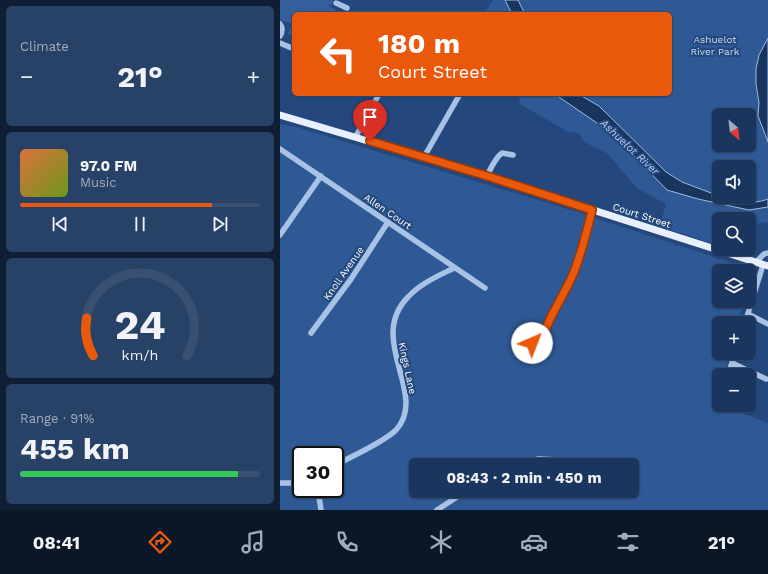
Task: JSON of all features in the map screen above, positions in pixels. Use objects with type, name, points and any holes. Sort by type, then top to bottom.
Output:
[{"type":"main road","name":"Court Street","points":[[280,115],[356,136],[487,176],[762,265]]},
{"type":"street","points":[[336,3],[347,8]]},
{"type":"street","points":[[280,24],[282,32],[280,36]]},
{"type":"street","points":[[280,43],[292,48]]},
{"type":"street","points":[[356,136],[378,96]]},
{"type":"street","points":[[424,157],[459,96]]},
{"type":"street","name":"Allen Court","points":[[280,149],[485,288]]},
{"type":"street","points":[[487,176],[490,168],[502,153],[513,155]]},
{"type":"street","points":[[280,235],[321,176]]},
{"type":"street","points":[[545,328],[574,271],[592,210]]},
{"type":"street","name":"Knoll Avenue","points":[[311,333],[351,279],[388,222]]},
{"type":"street","points":[[768,253],[764,254],[748,314],[768,324]]},
{"type":"street","name":"Kings Lane","points":[[344,460],[385,439],[395,431],[401,423],[406,402],[393,345],[392,330],[394,320],[403,303],[416,289],[454,268]]},
{"type":"street","points":[[730,368],[733,360]]},
{"type":"street","points":[[732,363],[766,379]]},
{"type":"street","points":[[280,483],[292,483]]},
{"type":"street","points":[[318,498],[321,510]]},
{"type":"street","points":[[437,510],[455,498]]},
{"type":"green space","points":[[493,0],[505,0],[511,12],[486,12]]},
{"type":"green space","name":"Ashuelot River Park","points":[[518,0],[768,0],[768,38],[756,84],[759,103],[758,116],[768,142],[768,199],[756,202],[756,160],[712,160],[712,193],[682,182],[666,172],[599,106],[582,96],[672,96],[672,12],[524,12]]},
{"type":"green space","points":[[519,96],[558,96],[613,134],[667,190],[698,199],[712,201],[712,204],[742,204],[768,207],[768,222],[756,224],[756,212],[712,212],[712,244],[660,226],[666,204],[637,188],[607,153],[584,142],[579,133],[568,132],[520,104]]},
{"type":"green space","points":[[280,124],[296,127],[574,211],[735,264],[712,264],[712,308],[742,308],[740,316],[712,316],[712,360],[728,360],[727,368],[712,368],[712,412],[739,412],[768,423],[768,510],[280,510]]},
{"type":"water","points":[[505,0],[518,0],[524,12],[511,12]]},
{"type":"water","points":[[768,38],[768,142],[758,116],[759,103],[756,84],[756,69],[759,55]]},
{"type":"water","name":"Ashuelot River","points":[[558,96],[582,96],[599,106],[666,172],[682,182],[712,193],[712,202],[667,190],[613,134]]},
{"type":"water","points":[[768,199],[768,207],[749,210],[721,204],[756,204],[756,202]]},
{"type":"building","points":[[280,0],[333,0],[332,5],[328,6],[336,10],[335,12],[292,12],[292,24],[280,20]]},
{"type":"building","points":[[292,24],[292,36],[288,34]]},
{"type":"route","points":[[370,141],[487,176],[592,210],[583,244],[570,282],[552,314],[541,339],[536,343],[532,343]]}]
